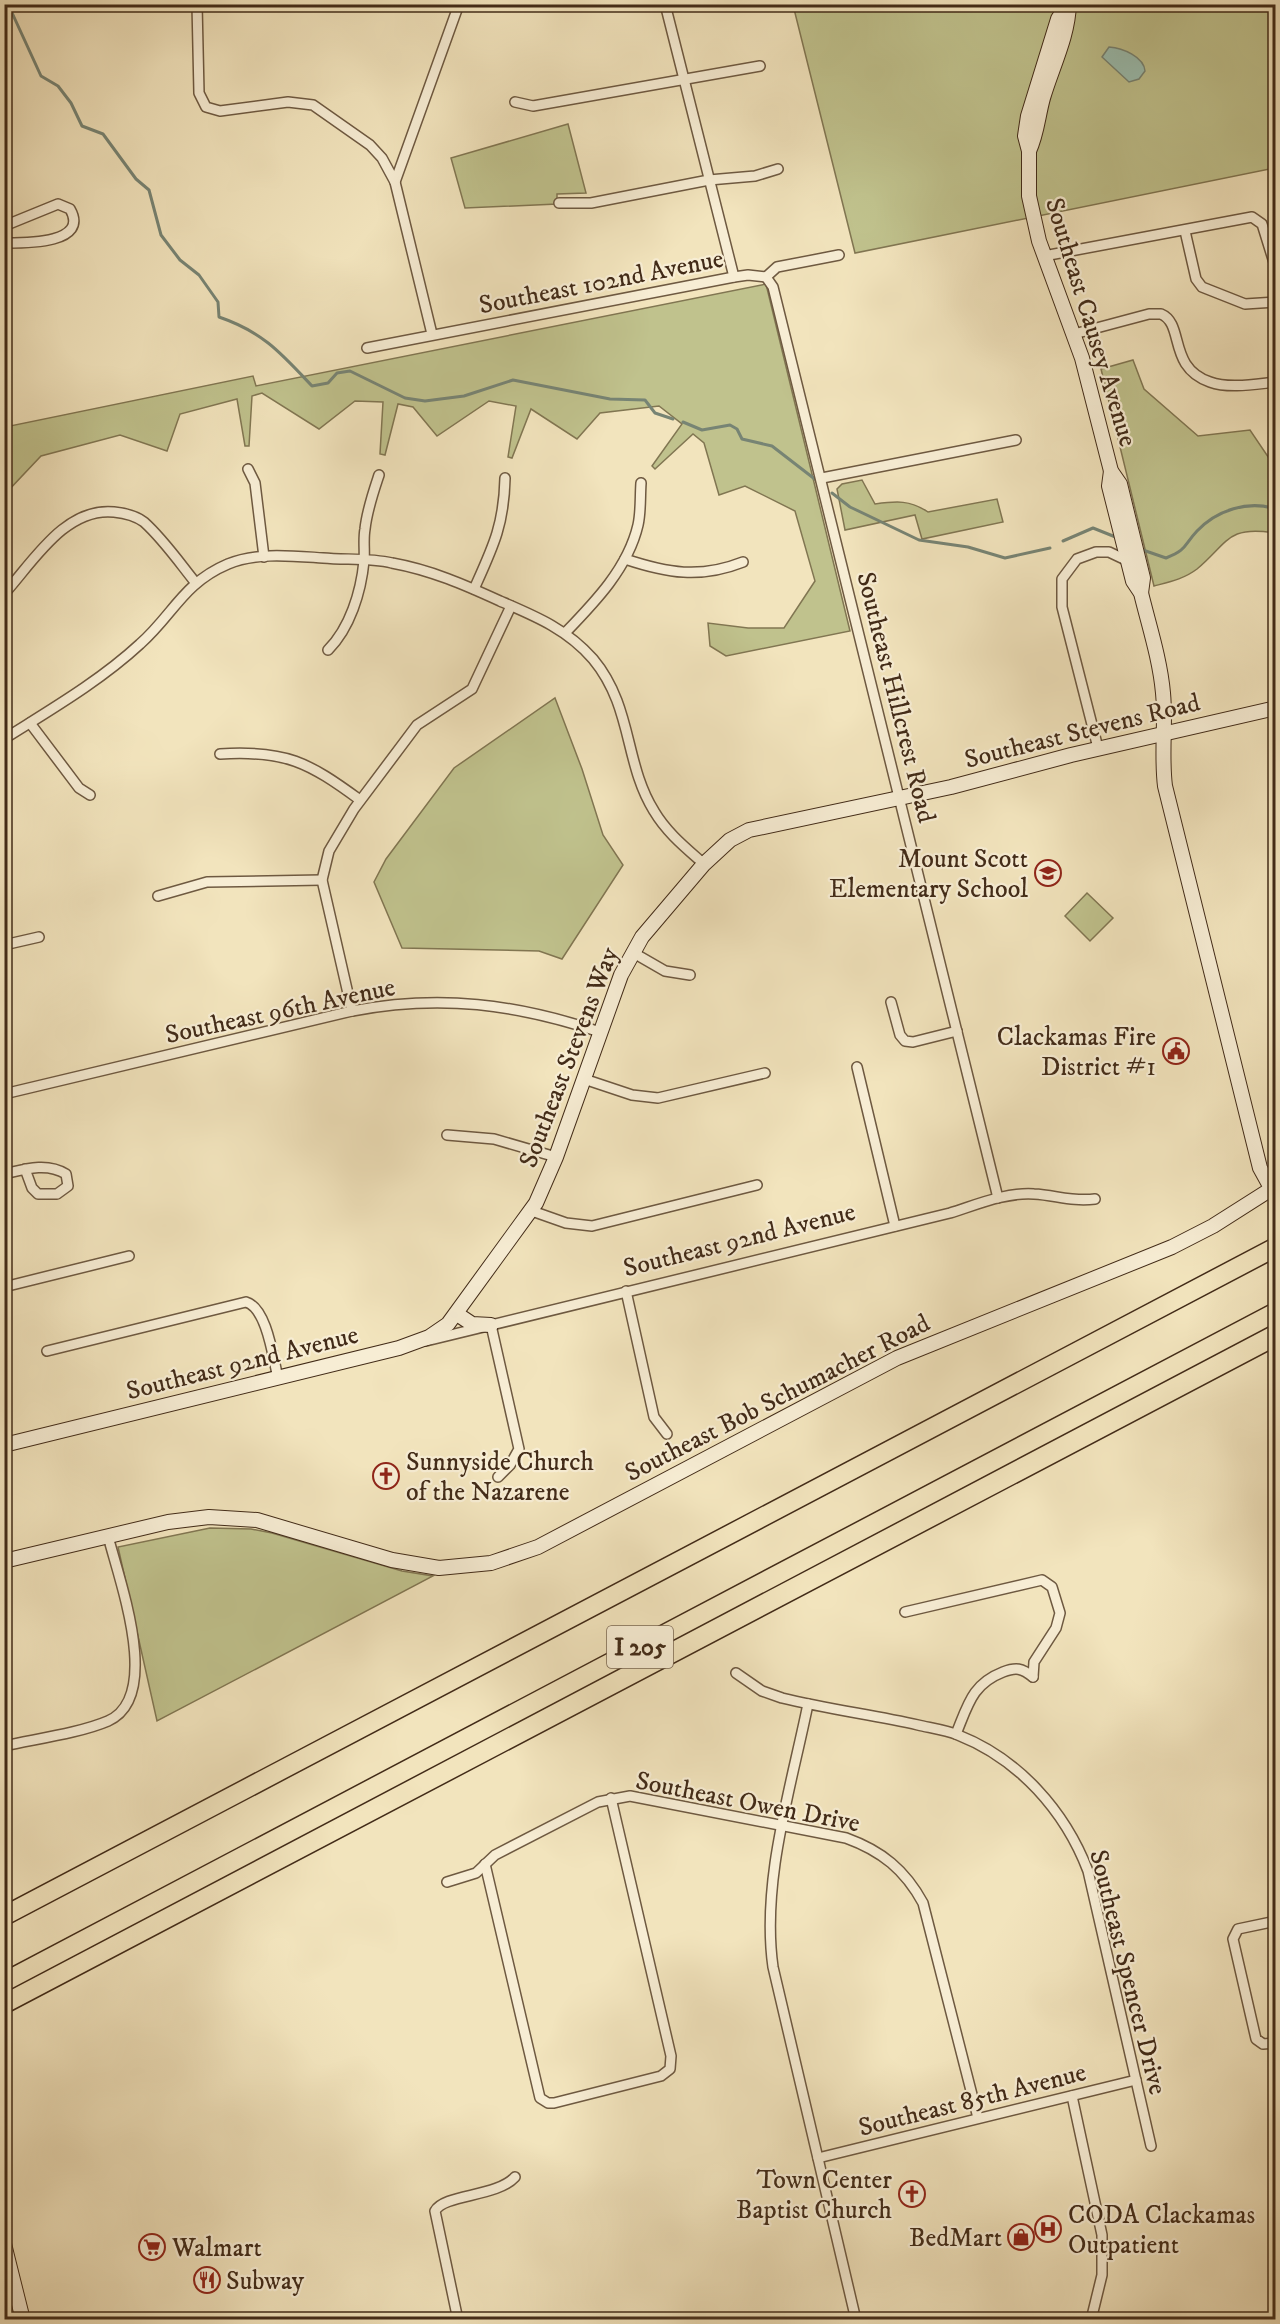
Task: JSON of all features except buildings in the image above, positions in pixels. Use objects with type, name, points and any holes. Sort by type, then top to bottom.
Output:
[{"type":"highway","name":"I 205","points":[[4,1916],[1275,1247]]},
{"type":"highway","name":"I 205","points":[[4,1982],[1275,1312]]},
{"type":"street","points":[[197,4],[199,93],[206,107],[220,111],[288,102],[313,105],[370,145],[382,158],[395,182],[432,334]]},
{"type":"street","points":[[395,182],[459,4]]},
{"type":"street","points":[[665,4],[734,277]]},
{"type":"street","name":"Southeast Causey Avenue","points":[[1068,4],[1059,19],[1032,98],[1025,136],[1029,151],[1031,211],[1044,256],[1074,334],[1112,471],[1120,484],[1129,520],[1133,581],[1141,593],[1162,680],[1163,766],[1172,813],[1260,1168],[1273,1187]]},
{"type":"street","points":[[516,102],[533,106],[749,70],[760,66]]},
{"type":"street","points":[[559,203],[591,202],[709,180],[755,176],[778,169]]},
{"type":"street","points":[[4,226],[58,204],[70,209],[75,220],[73,228],[62,237],[4,243]]},
{"type":"street","points":[[1044,256],[1252,217],[1262,224],[1275,269]]},
{"type":"street","points":[[1185,231],[1196,279],[1202,287],[1245,304],[1275,303]]},
{"type":"street","points":[[766,278],[777,267],[839,255]]},
{"type":"street","name":"Southeast 102nd Avenue","points":[[366,348],[734,277],[748,275],[766,278]]},
{"type":"street","name":"Southeast Hillcrest Road","points":[[766,278],[773,287],[822,478],[998,1198]]},
{"type":"street","points":[[1074,334],[1149,314],[1161,314],[1172,324],[1183,363],[1209,382],[1239,385],[1275,382]]},
{"type":"street","points":[[822,478],[1016,440]]},
{"type":"street","points":[[248,470],[255,483],[264,557]]},
{"type":"street","name":"Southeast Causey Avenue","points":[[1112,471],[1109,486],[1131,558]]},
{"type":"street","points":[[328,650],[342,633],[354,606],[364,561],[365,528],[379,475]]},
{"type":"street","points":[[474,589],[498,536],[505,506],[505,478]]},
{"type":"street","points":[[565,633],[596,602],[625,559],[638,525],[641,483]]},
{"type":"street","points":[[4,594],[68,525],[84,517],[108,511],[121,512],[143,521],[195,582]]},
{"type":"street","points":[[1098,748],[1060,593],[1062,579],[1077,559],[1096,552],[1109,552],[1131,558]]},
{"type":"street","points":[[4,739],[142,643],[195,582],[227,565],[264,557],[389,562],[418,568],[542,618],[565,633],[593,659],[614,691],[624,715],[640,780],[652,810],[670,834],[704,864]]},
{"type":"street","points":[[625,559],[659,571],[693,574],[727,568],[743,562]]},
{"type":"street","points":[[352,1011],[322,880],[332,844],[360,800],[417,725],[472,689],[511,606]]},
{"type":"street","name":"Southeast Stevens Road","points":[[901,798],[1098,748],[1275,708]]},
{"type":"street","points":[[30,723],[79,788],[90,795]]},
{"type":"street","points":[[220,754],[285,757],[322,772],[360,800]]},
{"type":"street","name":"Southeast Stevens Way","points":[[413,1344],[438,1331],[457,1314],[532,1211],[556,1157],[621,975],[632,952],[704,864],[730,840],[756,828],[901,798]]},
{"type":"street","points":[[158,896],[207,882],[322,880]]},
{"type":"street","points":[[4,945],[39,937]]},
{"type":"street","points":[[632,952],[665,971],[690,975]]},
{"type":"street","points":[[891,1002],[900,1035],[905,1041],[913,1042],[957,1030]]},
{"type":"street","name":"Southeast 96th Avenue","points":[[4,1094],[352,1011],[401,1003],[466,1003],[532,1011],[600,1032]]},
{"type":"street","points":[[857,1067],[895,1226]]},
{"type":"street","points":[[584,1079],[632,1095],[658,1098],[765,1073]]},
{"type":"street","points":[[447,1135],[494,1139],[556,1157]]},
{"type":"street","points":[[4,1174],[25,1169],[46,1167],[66,1174],[68,1186],[57,1194],[38,1194],[32,1188],[25,1169]]},
{"type":"street","points":[[532,1211],[566,1224],[592,1226],[757,1185]]},
{"type":"street","name":"Southeast Bob Schumacher Road","points":[[4,1560],[185,1519],[238,1517],[417,1566],[464,1567],[507,1559],[538,1547],[891,1361],[1172,1247],[1213,1226],[1273,1187]]},
{"type":"street","name":"Southeast 92nd Avenue","points":[[4,1445],[895,1226],[998,1198],[1033,1193],[1077,1202],[1095,1199]]},
{"type":"street","points":[[4,1287],[129,1256]]},
{"type":"street","points":[[626,1292],[654,1417],[668,1434]]},
{"type":"street","points":[[46,1351],[246,1302],[253,1304],[261,1314],[278,1378]]},
{"type":"street","name":"Southeast 92nd Avenue","points":[[457,1314],[472,1324],[491,1325]]},
{"type":"street","points":[[491,1325],[519,1449],[510,1466],[498,1477]]},
{"type":"street","points":[[4,1746],[109,1720],[127,1706],[135,1680],[134,1651],[108,1536]]},
{"type":"street","points":[[905,1612],[1042,1580],[1053,1587],[1060,1613],[1048,1642],[1034,1662],[1033,1677],[1023,1669],[1012,1668],[987,1678],[974,1693],[956,1734]]},
{"type":"street","name":"Southeast Spencer Drive","points":[[736,1673],[762,1691],[808,1704],[880,1716],[956,1734],[1011,1764],[1058,1813],[1088,1871],[1151,2146]]},
{"type":"street","points":[[808,1704],[771,1885],[769,1939],[856,2319]]},
{"type":"street","name":"Southeast Owen Drive","points":[[447,1882],[476,1873],[495,1855],[611,1798],[630,1796],[783,1825],[864,1844],[892,1862],[914,1887],[930,1923],[978,2118]]},
{"type":"street","points":[[485,1864],[540,2098],[544,2102],[554,2103],[661,2076],[670,2069],[670,2056],[611,1798]]},
{"type":"street","points":[[1275,1921],[1238,1929],[1233,1939],[1256,2039],[1263,2044],[1275,2043]]},
{"type":"street","name":"Southeast 85th Avenue","points":[[818,2158],[1136,2080]]},
{"type":"street","points":[[1072,2096],[1102,2235],[1102,2275],[1091,2319]]},
{"type":"street","points":[[458,2319],[435,2211],[443,2204],[500,2188],[515,2177]]},
{"type":"street","points":[[4,2244],[23,2319]]},
{"type":"green space","points":[[793,5],[1275,5],[1275,168],[855,253]]},
{"type":"green space","points":[[568,124],[586,193],[557,194],[557,204],[465,208],[451,158]]},
{"type":"green space","points":[[766,284],[850,631],[726,656],[710,646],[708,623],[748,628],[784,628],[815,581],[795,511],[745,486],[719,495],[704,443],[693,434],[655,469],[652,466],[682,424],[659,406],[600,413],[577,439],[531,409],[512,458],[508,457],[516,406],[489,401],[437,436],[413,407],[398,404],[385,455],[380,454],[383,402],[355,401],[319,429],[262,393],[252,396],[249,446],[245,446],[237,399],[180,414],[167,451],[120,435],[41,456],[5,494],[5,427],[253,376],[256,386]]},
{"type":"green space","points":[[1133,360],[1144,389],[1198,436],[1250,430],[1275,467],[1275,533],[1259,531],[1237,534],[1197,569],[1176,580],[1154,586],[1101,369]]},
{"type":"green space","points":[[862,480],[875,504],[903,502],[928,512],[997,499],[1003,522],[922,539],[915,515],[845,530],[837,489],[842,484]]},
{"type":"green space","points":[[555,698],[582,769],[603,835],[623,865],[562,959],[539,951],[402,948],[374,882],[386,859],[454,768]]},
{"type":"green space","points":[[1087,893],[1113,918],[1090,941],[1065,916]]},
{"type":"green space","points":[[210,1528],[251,1529],[272,1533],[402,1571],[433,1576],[157,1721],[118,1547]]},
{"type":"shaded area","points":[[1109,47],[1126,51],[1141,61],[1145,71],[1139,79],[1129,82],[1102,57]]},
{"type":"waterway","points":[[8,4],[41,76],[58,86],[71,103],[82,126],[103,134],[136,179],[149,190],[161,235],[180,260],[199,275],[218,302],[219,317],[248,329],[260,337],[281,354],[312,386],[328,383],[337,373],[350,371],[405,398],[425,401],[464,396],[513,380],[610,399],[645,400],[655,413],[673,419]]},
{"type":"waterway","points":[[683,422],[702,430],[730,425],[737,429],[742,439],[772,446],[816,480]]},
{"type":"waterway","points":[[832,493],[850,507],[919,540],[968,547],[1005,558],[1050,548]]},
{"type":"waterway","points":[[1140,549],[1166,558],[1182,549],[1197,531],[1223,512],[1244,506],[1265,506],[1276,509]]},
{"type":"waterway","points":[[1063,541],[1093,528],[1118,538]]},
{"type":"tram line","points":[[4,2015],[1276,1347]]},
{"type":"place","name":"Mount Scott Elementary School","points":[[1048,873]]},
{"type":"place","name":"Clackamas Fire District #1","points":[[1176,1051]]},
{"type":"place","name":"Sunnyside Church of the Nazarene","points":[[386,1476]]},
{"type":"place","name":"Town Center Baptist Church","points":[[912,2194]]},
{"type":"place","name":"CODA Clackamas Outpatient","points":[[1048,2229]]},
{"type":"place","name":"BedMart","points":[[1021,2237]]},
{"type":"place","name":"Walmart","points":[[152,2247]]},
{"type":"place","name":"Subway","points":[[207,2280]]}]
